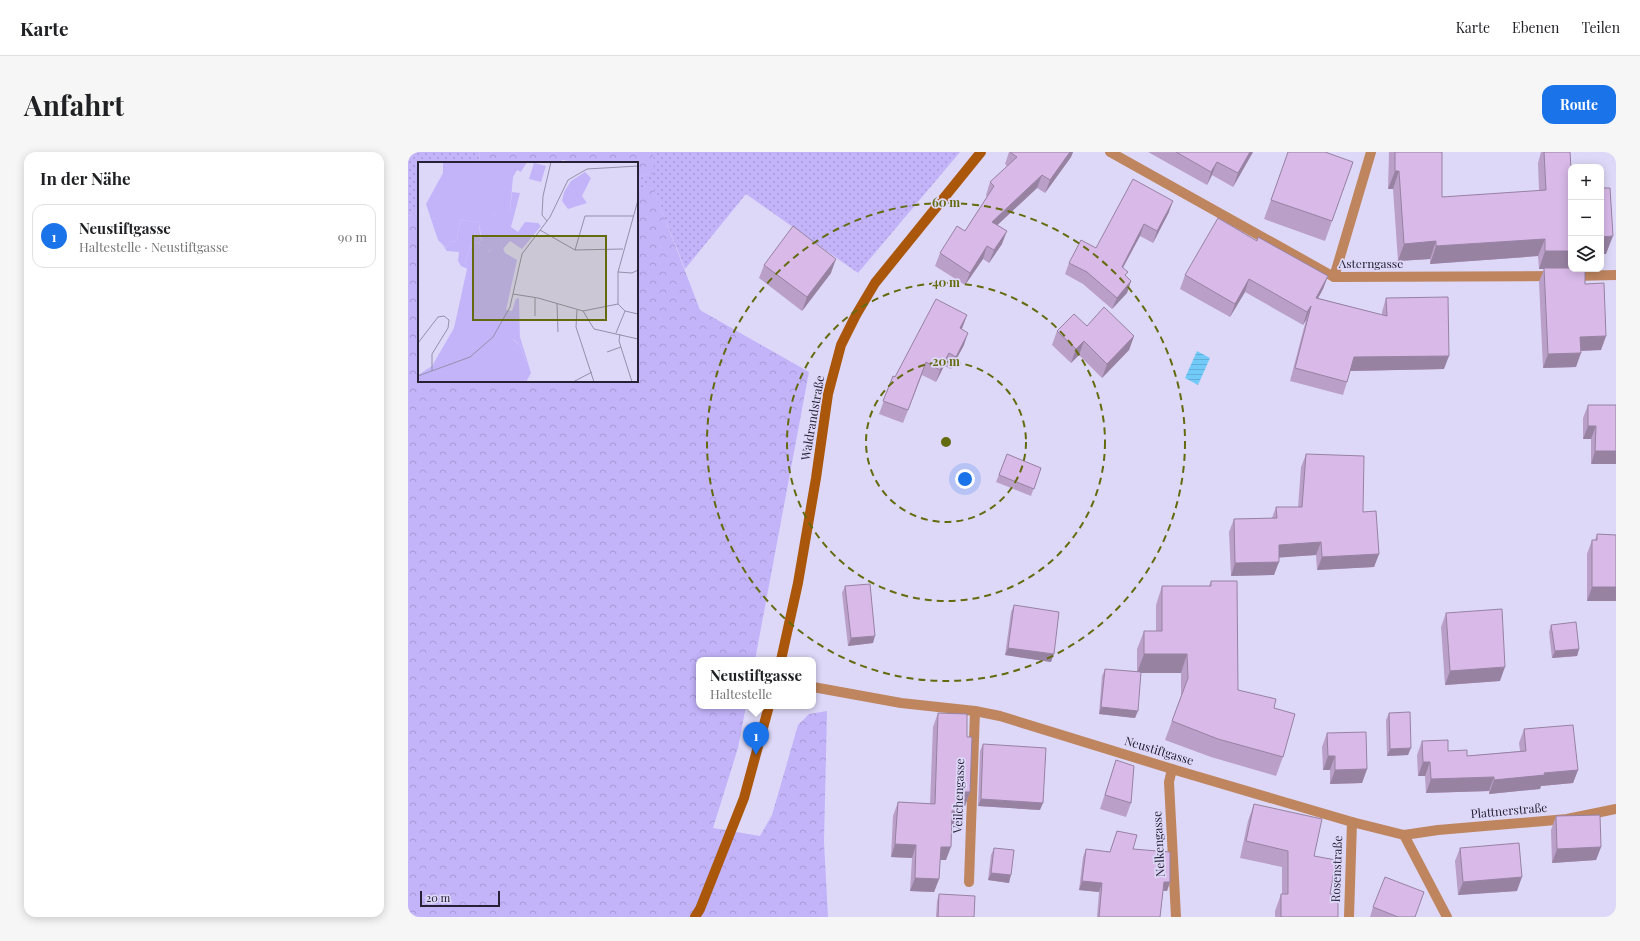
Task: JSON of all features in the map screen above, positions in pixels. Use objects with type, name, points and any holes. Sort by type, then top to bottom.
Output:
[{"type":"street","name":"Waldrandstraße","points":[[782,657],[798,583],[816,478],[828,394],[841,345],[856,315],[875,283],[981,152]]},
{"type":"street","name":"Asterngasse","points":[[1110,152],[1334,278],[1616,275]]},
{"type":"street","points":[[1334,278],[1371,152]]},
{"type":"street","name":"Neustiftgasse","points":[[816,688],[901,703],[975,711],[1000,716],[1172,769],[1352,822],[1404,835]]},
{"type":"street","points":[[695,917],[700,909],[744,798],[768,709]]},
{"type":"street","name":"Veilchengasse","points":[[969,882],[975,711]]},
{"type":"street","name":"Nelkengasse","points":[[1172,769],[1169,782],[1176,917]]},
{"type":"street","name":"Plattnerstraße","points":[[1404,835],[1438,830],[1567,819],[1616,809]]},
{"type":"street","name":"Rosenstraße","points":[[1349,917],[1352,822]]},
{"type":"street","points":[[1404,835],[1447,917]]},
{"type":"green space","points":[[408,152],[479,152],[480,162],[418,162],[418,212],[408,216]]},
{"type":"green space","points":[[479,152],[653,152],[654,173],[638,178],[638,162],[577,162],[562,160],[561,162],[480,162]]},
{"type":"green space","points":[[653,152],[960,152],[858,273],[746,194],[685,269],[652,186],[638,189],[638,178],[653,173]]},
{"type":"green space","points":[[652,185],[700,310],[809,372],[756,657],[696,657],[696,709],[745,709],[738,748],[713,828],[760,836],[772,815],[798,725],[809,714],[827,711],[824,842],[828,917],[408,917],[408,216],[418,212],[418,382],[638,382],[638,189]]},
{"type":"water","points":[[1197,351],[1210,358],[1198,385],[1185,378]]},
{"type":"building","points":[[1010,152],[1070,152],[1050,180],[1042,175],[992,222],[1007,231],[994,250],[987,246],[970,273],[940,253],[957,226],[965,231],[994,186],[990,182],[1017,157]]},
{"type":"building","points":[[1176,152],[1250,152],[1238,173],[1217,162],[1211,172]]},
{"type":"building","points":[[1288,152],[1325,152],[1353,162],[1332,221],[1271,200]]},
{"type":"building","points":[[1395,152],[1442,152],[1442,197],[1546,190],[1544,152],[1570,152],[1571,164],[1568,164],[1568,251],[1545,251],[1545,239],[1436,246],[1436,241],[1404,244],[1399,171],[1395,171]]},
{"type":"building","points":[[1133,179],[1173,201],[1157,231],[1144,224],[1122,267],[1128,272],[1125,275],[1131,281],[1117,298],[1087,272],[1069,263],[1081,240],[1096,248]]},
{"type":"building","points":[[1604,188],[1610,188],[1613,236],[1604,237]]},
{"type":"building","points":[[1218,218],[1257,241],[1258,237],[1328,276],[1316,298],[1387,316],[1386,298],[1448,297],[1449,356],[1354,357],[1347,382],[1295,368],[1311,306],[1307,312],[1249,279],[1235,304],[1185,275]]},
{"type":"building","points":[[793,226],[836,259],[807,297],[764,265]]},
{"type":"building","points":[[1544,268],[1568,268],[1568,272],[1585,272],[1585,284],[1604,283],[1606,336],[1580,337],[1581,353],[1548,354]]},
{"type":"building","points":[[936,299],[967,315],[960,328],[968,333],[956,357],[949,353],[940,370],[926,362],[908,410],[883,401],[893,376],[895,377]]},
{"type":"building","points":[[1104,307],[1134,336],[1107,364],[1084,341],[1076,349],[1057,331],[1074,314],[1087,326]]},
{"type":"building","points":[[1588,405],[1616,405],[1616,451],[1595,451],[1596,426],[1588,426]]},
{"type":"building","points":[[1007,454],[1041,468],[1034,489],[999,475]]},
{"type":"building","points":[[1306,454],[1364,456],[1363,512],[1376,511],[1379,554],[1322,557],[1321,542],[1279,545],[1279,562],[1235,563],[1234,519],[1277,518],[1276,507],[1302,507]]},
{"type":"building","points":[[1597,534],[1616,535],[1616,587],[1592,587],[1592,540],[1597,540]]},
{"type":"building","points":[[1211,581],[1237,581],[1238,690],[1276,699],[1274,708],[1295,714],[1283,757],[1218,739],[1172,721],[1188,678],[1187,654],[1144,654],[1144,631],[1162,631],[1162,586],[1211,586]]},
{"type":"building","points":[[870,584],[875,636],[851,638],[845,586]]},
{"type":"building","points":[[1014,605],[1059,612],[1054,654],[1008,648]]},
{"type":"building","points":[[1502,609],[1505,667],[1450,671],[1446,613]]},
{"type":"building","points":[[1576,622],[1579,649],[1555,651],[1551,625]]},
{"type":"building","points":[[1105,669],[1141,672],[1138,711],[1101,707]]},
{"type":"building","points":[[1410,712],[1411,748],[1390,749],[1389,713]]},
{"type":"building","points":[[938,713],[967,714],[967,737],[972,737],[970,792],[962,792],[961,811],[952,811],[951,847],[941,847],[939,879],[915,878],[916,845],[895,844],[898,802],[935,804]]},
{"type":"building","points":[[1573,725],[1578,770],[1494,780],[1494,777],[1431,779],[1430,762],[1423,762],[1422,741],[1448,740],[1448,751],[1467,750],[1467,756],[1526,751],[1524,729]]},
{"type":"building","points":[[1366,732],[1367,769],[1335,770],[1335,756],[1328,756],[1327,733]]},
{"type":"building","points":[[983,744],[1046,748],[1043,803],[981,799]]},
{"type":"building","points":[[1116,760],[1134,766],[1131,803],[1105,795]]},
{"type":"building","points":[[1254,804],[1322,819],[1314,856],[1336,860],[1330,894],[1338,894],[1338,917],[1281,917],[1281,894],[1288,894],[1288,851],[1246,841]]},
{"type":"building","points":[[1600,815],[1601,847],[1557,849],[1556,816]]},
{"type":"building","points":[[1117,831],[1137,835],[1133,849],[1170,852],[1170,882],[1164,882],[1160,917],[1099,917],[1102,883],[1082,881],[1086,849],[1110,852]]},
{"type":"building","points":[[1519,843],[1522,877],[1463,882],[1460,848]]},
{"type":"building","points":[[994,848],[1014,850],[1011,875],[991,873]]},
{"type":"building","points":[[1385,877],[1424,892],[1415,917],[1398,917],[1373,907]]},
{"type":"building","points":[[939,894],[975,896],[974,917],[938,917]]},
{"type":"place","name":"Neustiftgasse","points":[[756,755]]}]
